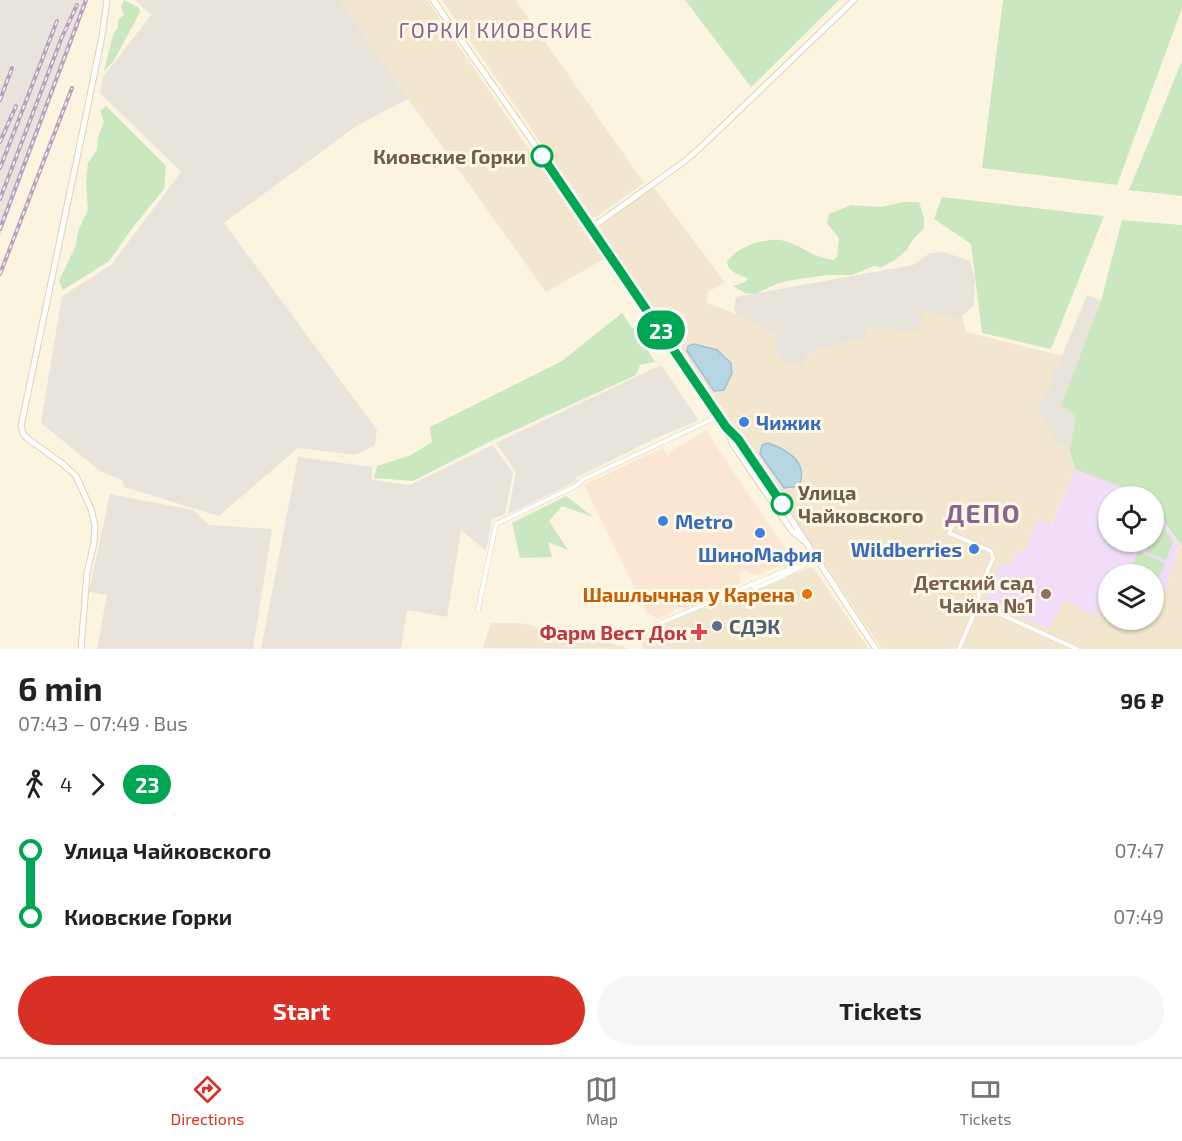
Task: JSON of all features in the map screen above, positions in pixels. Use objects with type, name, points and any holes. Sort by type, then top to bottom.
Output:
[{"type":"street","points":[[81,649],[87,573],[94,543],[95,526],[91,510],[76,477],[64,465],[27,438],[21,426],[102,36],[107,0]]},
{"type":"street","points":[[433,0],[542,155],[727,428],[738,439],[797,527],[814,558],[876,649]]},
{"type":"street","points":[[590,229],[685,161],[854,0]]},
{"type":"street","points":[[478,610],[496,524],[576,486],[584,478],[719,416]]},
{"type":"street","points":[[959,649],[978,604],[979,591],[993,558],[991,551],[949,533],[961,506]]},
{"type":"street","points":[[751,584],[755,588],[791,573],[814,558]]},
{"type":"street","points":[[656,625],[751,584],[799,567]]},
{"type":"street","points":[[978,604],[1077,649]]},
{"type":"shaded area","points":[[0,0],[84,0],[78,28],[0,237]]},
{"type":"shaded area","points":[[135,0],[340,0],[408,99],[358,125],[224,223],[377,430],[375,445],[355,455],[298,448],[219,516],[124,487],[122,480],[100,471],[41,423],[62,296],[111,265],[181,172],[100,93],[103,77],[151,15]]},
{"type":"shaded area","points":[[340,0],[427,0],[604,259],[546,292]]},
{"type":"shaded area","points":[[442,0],[516,0],[644,183],[596,217],[592,217]]},
{"type":"shaded area","points":[[653,186],[725,282],[708,292],[706,302],[753,321],[808,353],[866,337],[867,329],[891,329],[925,310],[956,319],[962,317],[966,332],[1062,356],[1087,295],[1101,301],[1062,406],[1076,416],[1070,450],[1075,469],[1051,525],[1038,519],[1024,552],[1017,550],[1010,566],[1001,562],[1064,599],[1098,591],[1098,630],[1164,630],[1164,592],[1179,544],[1182,548],[1182,649],[882,649],[685,357],[600,236],[600,226]]},
{"type":"shaded area","points":[[944,252],[970,261],[975,280],[974,304],[962,317],[956,319],[925,310],[916,332],[867,329],[866,337],[808,353],[800,367],[783,360],[776,351],[778,347],[774,343],[778,337],[753,321],[737,315],[734,309],[736,297],[913,265],[930,253]]},
{"type":"shaded area","points":[[1087,295],[1101,301],[1062,406],[1076,416],[1070,450],[1058,444],[1038,410],[1045,389],[1050,389],[1054,378],[1050,376],[1054,365],[1058,367]]},
{"type":"shaded area","points":[[661,365],[698,419],[697,421],[654,439],[576,478],[577,481],[508,514],[516,472],[496,443]]},
{"type":"shaded area","points":[[706,431],[788,553],[786,563],[758,575],[744,570],[739,575],[741,582],[736,589],[684,609],[680,607],[674,609],[672,613],[658,619],[647,613],[584,485],[663,448],[669,457],[672,450]]},
{"type":"shaded area","points":[[493,445],[513,473],[505,514],[492,519],[486,551],[461,530],[447,617],[407,610],[401,649],[261,649],[298,457],[372,467],[372,480],[410,485]]},
{"type":"shaded area","points":[[1075,469],[1118,486],[1098,486],[1098,552],[1164,552],[1164,522],[1179,544],[1166,591],[1164,592],[1164,564],[1098,564],[1098,611],[1095,618],[1065,599],[1049,629],[984,602],[1001,562],[1010,566],[1017,550],[1024,552],[1038,519],[1052,524]]},
{"type":"shaded area","points":[[110,494],[193,510],[209,525],[272,529],[253,649],[97,649],[107,595],[89,592]]},
{"type":"shaded area","points":[[810,567],[814,569],[869,649],[644,649],[637,636],[795,569],[797,573]]},
{"type":"shaded area","points":[[491,623],[519,623],[620,645],[629,649],[483,648]]},
{"type":"green space","points":[[124,0],[139,8],[140,12],[113,62],[104,71],[113,35],[118,27],[118,20],[124,15],[121,7]]},
{"type":"green space","points":[[685,0],[839,0],[751,87]]},
{"type":"green space","points":[[1003,0],[1182,0],[1182,8],[1117,185],[982,168]]},
{"type":"green space","points":[[1182,61],[1182,196],[1129,190]]},
{"type":"green space","points":[[106,106],[166,166],[164,189],[109,261],[63,290],[59,281],[76,245],[78,231],[88,210],[86,183],[88,163],[97,150],[98,137],[104,122],[100,111]]},
{"type":"green space","points":[[942,197],[1104,216],[1051,349],[982,333],[971,244],[934,219]]},
{"type":"green space","points":[[904,202],[919,202],[924,218],[924,228],[907,250],[882,267],[874,266],[852,275],[828,275],[792,280],[755,294],[745,293],[733,286],[748,279],[732,271],[727,262],[738,251],[746,247],[762,241],[785,241],[820,257],[833,260],[837,257],[839,238],[827,223],[829,214],[851,205],[881,207]]},
{"type":"green space","points":[[1122,220],[1182,225],[1182,547],[1164,521],[1164,486],[1118,486],[1075,469],[1070,450],[1076,416],[1061,406],[1101,301]]},
{"type":"green space","points":[[622,313],[632,328],[645,331],[647,336],[642,341],[655,362],[640,365],[636,375],[493,440],[413,481],[374,478],[377,466],[411,455],[432,442],[430,427],[562,361]]},
{"type":"green space","points":[[566,496],[593,517],[562,506],[549,521],[568,550],[548,542],[552,557],[520,558],[512,523]]},
{"type":"green space","points":[[1164,528],[1173,542],[1166,560],[1146,552],[1164,552]]},
{"type":"green space","points":[[1138,552],[1165,563],[1164,565],[1132,564]]},
{"type":"water","points":[[694,344],[717,350],[731,363],[732,373],[724,390],[714,391],[687,351],[688,346]]},
{"type":"water","points":[[768,443],[783,449],[795,458],[801,470],[799,486],[784,488],[760,454],[762,445]]},
{"type":"railway","points":[[0,229],[86,0]]},
{"type":"railway","points":[[0,199],[62,37],[77,5]]},
{"type":"railway","points":[[0,168],[57,21]]},
{"type":"railway","points":[[0,100],[12,68]]},
{"type":"railway","points":[[0,274],[72,88]]},
{"type":"railway","points":[[0,142],[16,106]]},
{"type":"bus line","name":"23","points":[[542,156],[726,427],[738,439],[782,504]]},
{"type":"place","name":"Киовские Горки","points":[[542,156]]},
{"type":"place","name":"Чижик","points":[[744,422]]},
{"type":"place","name":"Улица Чайковского","points":[[782,504]]},
{"type":"place","name":"Metro","points":[[663,521]]},
{"type":"place","name":"ШиноМафия","points":[[760,533]]},
{"type":"place","name":"Wildberries","points":[[974,549]]},
{"type":"place","name":"Шашлычная у Карена","points":[[807,594]]},
{"type":"place","name":"Детский сад Чайка №1","points":[[1046,594]]},
{"type":"place","name":"СДЭК","points":[[717,626]]},
{"type":"place","name":"Фарм Вест Док","points":[[699,632]]},
{"type":"district","name":"ГОРКИ КИОВСКИЕ","points":[[496,29]]},
{"type":"district","name":"ДЕПО","points":[[983,512]]}]
